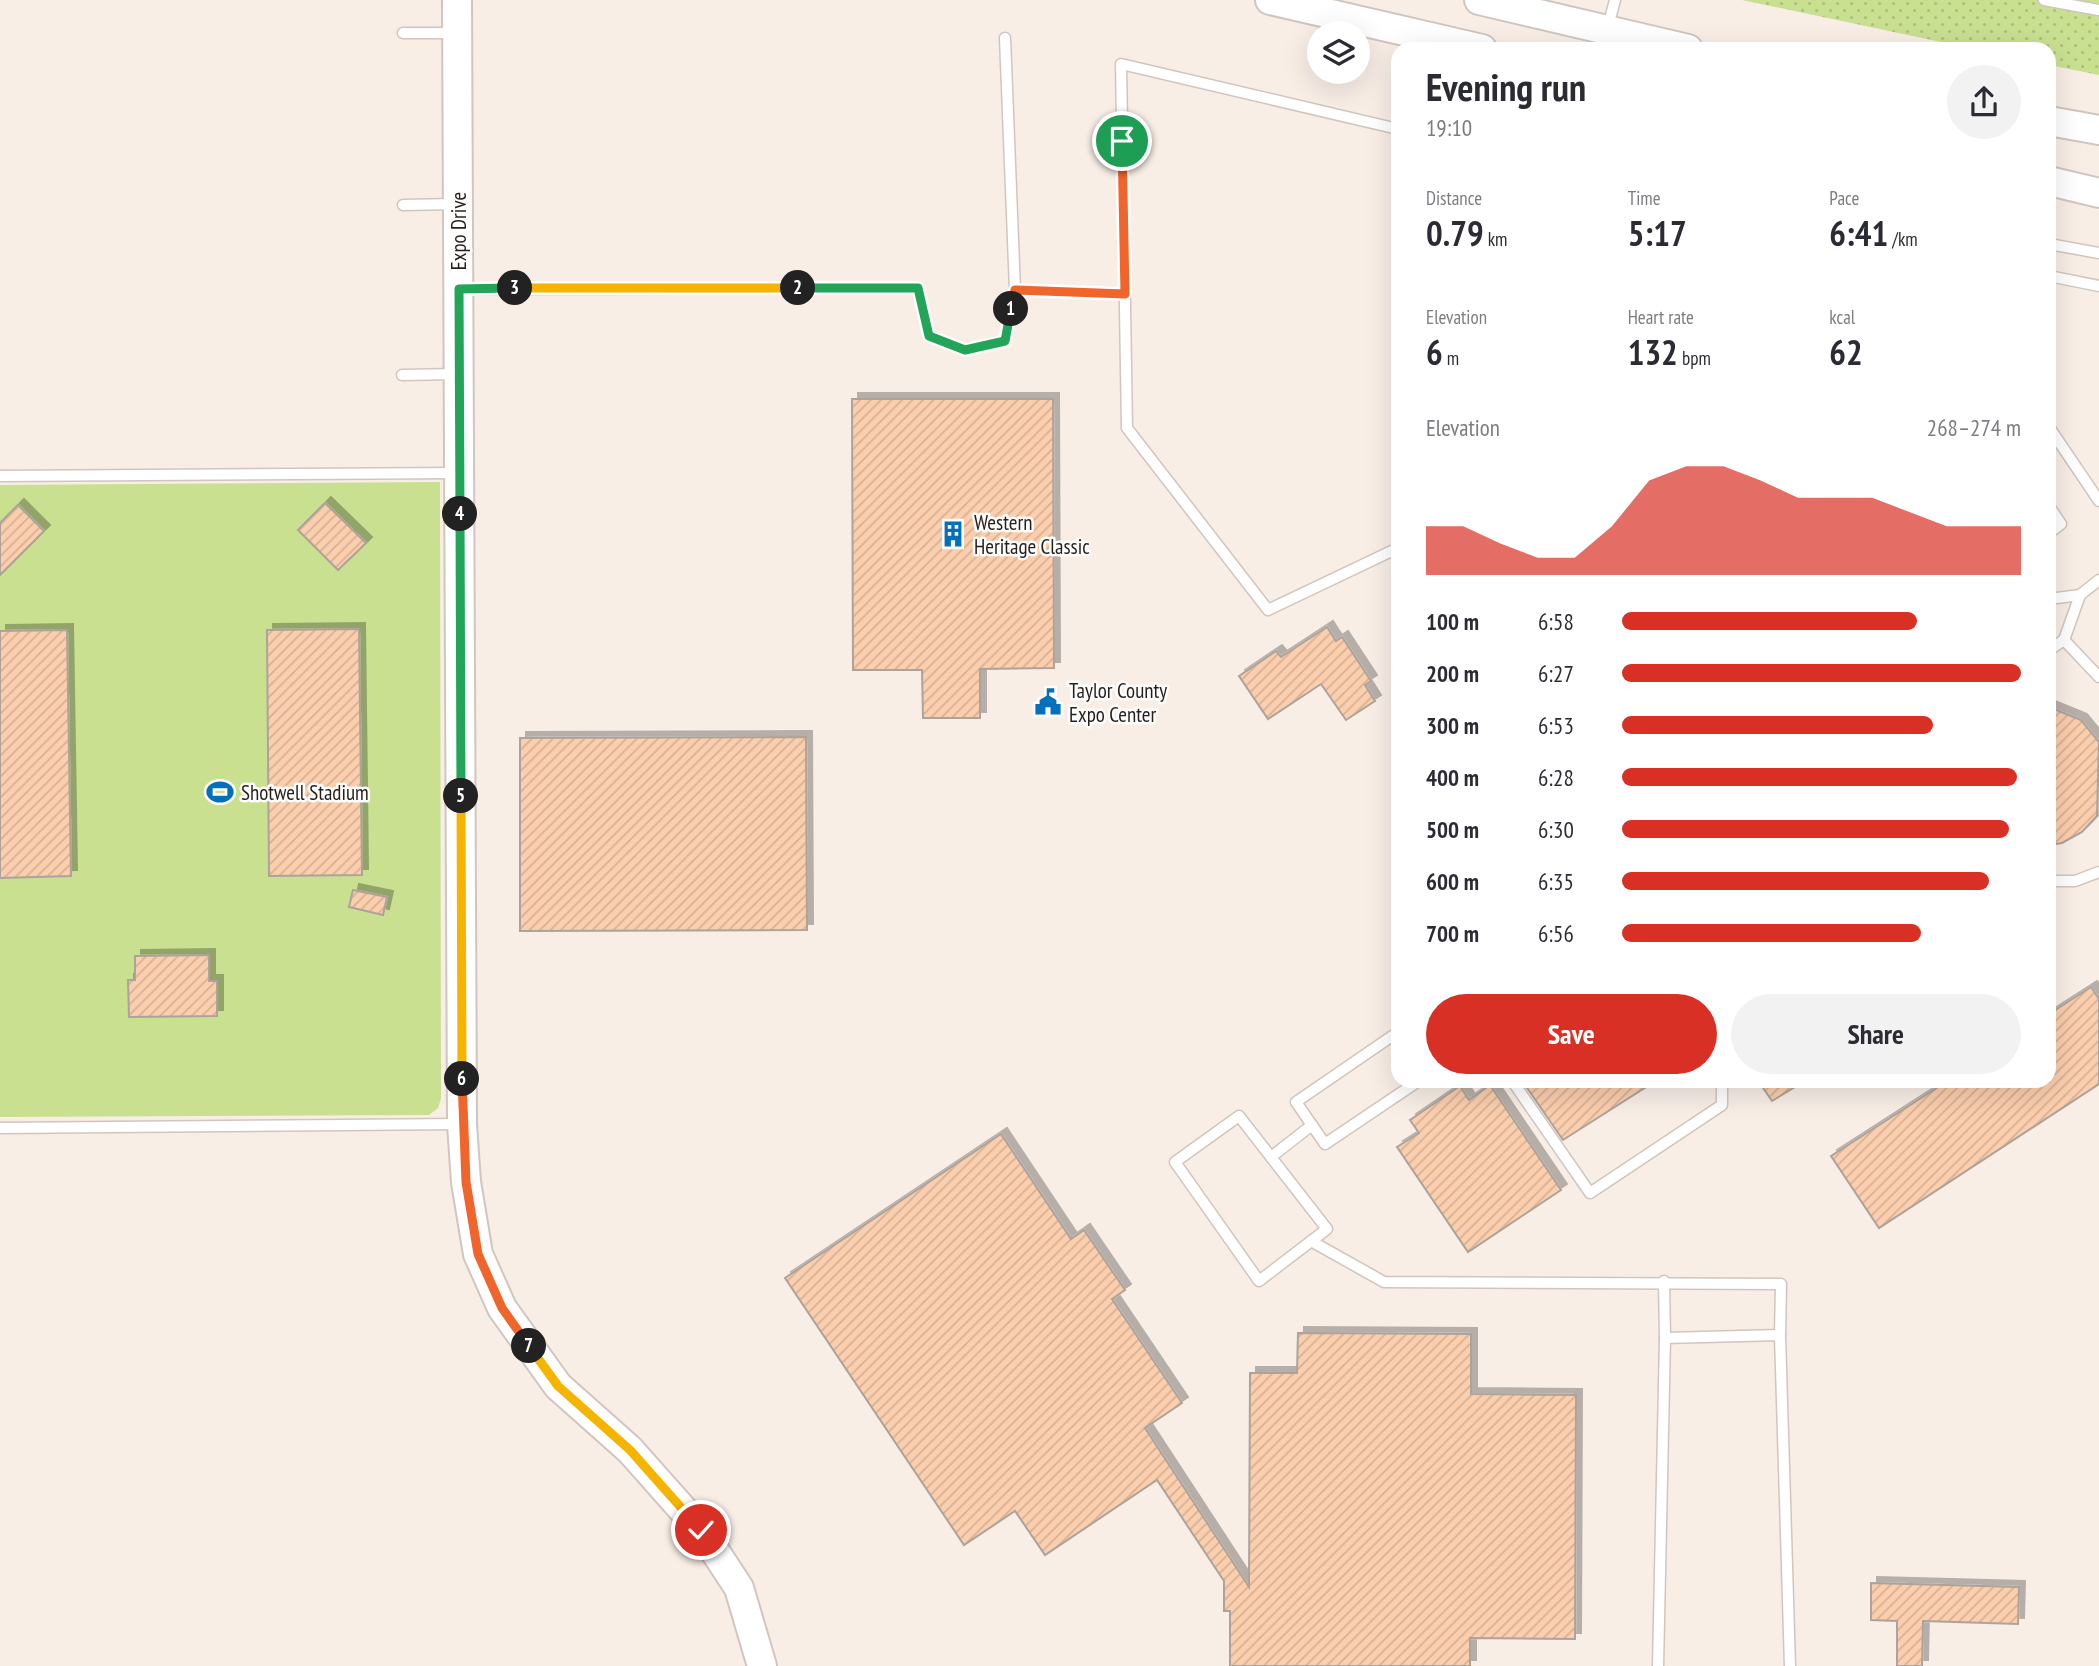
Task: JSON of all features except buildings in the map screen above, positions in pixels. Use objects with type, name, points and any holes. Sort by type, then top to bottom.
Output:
[{"type":"street","name":"Expo Drive","points":[[457,0],[462,1124],[466,1182],[478,1254],[502,1308],[558,1386],[630,1450],[701,1530],[739,1588],[762,1666]]},
{"type":"street","points":[[1270,0],[1452,42]]},
{"type":"street","points":[[1479,0],[1605,39],[1630,42]]},
{"type":"street","points":[[2056,122],[2099,130]]},
{"type":"street","points":[[2056,183],[2099,192]]},
{"type":"lane","points":[[1605,39],[1615,0]]},
{"type":"lane","points":[[2044,0],[2099,10]]},
{"type":"lane","points":[[404,33],[457,33]]},
{"type":"lane","points":[[459,289],[918,288],[929,336],[965,350],[1005,341],[1015,290],[1005,38]]},
{"type":"lane","points":[[1391,127],[1121,64],[1127,428],[1268,610],[1391,551]]},
{"type":"lane","points":[[403,205],[458,204]]},
{"type":"lane","points":[[2056,245],[2099,253]]},
{"type":"lane","points":[[2056,277],[2099,286]]},
{"type":"lane","points":[[1015,290],[1125,294]]},
{"type":"lane","points":[[402,375],[460,374]]},
{"type":"lane","points":[[2056,437],[2099,501]]},
{"type":"lane","points":[[0,476],[460,473]]},
{"type":"lane","points":[[2056,516],[2062,524],[2056,528]]},
{"type":"lane","points":[[2056,598],[2080,595],[2099,580]]},
{"type":"lane","points":[[2056,645],[2064,640],[2080,595]]},
{"type":"lane","points":[[2064,640],[2099,677]]},
{"type":"lane","points":[[2056,881],[2075,881],[2099,872]]},
{"type":"lane","points":[[1391,1037],[1296,1102],[1325,1144],[1408,1088]]},
{"type":"lane","points":[[1517,1088],[1590,1193],[1722,1105],[1722,1088]]},
{"type":"lane","points":[[1239,1116],[1327,1229],[1311,1241],[1259,1281],[1175,1162],[1239,1116]]},
{"type":"lane","points":[[0,1128],[462,1124]]},
{"type":"lane","points":[[1271,1157],[1312,1125]]},
{"type":"lane","points":[[1311,1241],[1384,1282],[1664,1281],[1781,1284],[1780,1335],[1790,1666]]},
{"type":"lane","points":[[1658,1666],[1664,1281]]},
{"type":"lane","points":[[1665,1338],[1780,1335]]},
{"type":"green space","points":[[1742,0],[2099,0],[2099,75],[2056,66],[2056,42],[1941,42]]},
{"type":"green space","name":"Shotwell Stadium","points":[[440,482],[441,1099],[438,1108],[429,1115],[0,1117],[0,485]]},
{"type":"place","name":"Western Heritage Classic","points":[[953,534]]},
{"type":"place","name":"Taylor County Expo Center","points":[[1048,702]]},
{"type":"place","name":"Shotwell Stadium","points":[[220,792]]},
{"type":"route","points":[[701,1530],[630,1450],[558,1386],[502,1308],[478,1254],[466,1182],[462,1124],[459,289],[918,288],[929,336],[965,350],[1005,341],[1015,290],[1125,294],[1122,141]]}]
